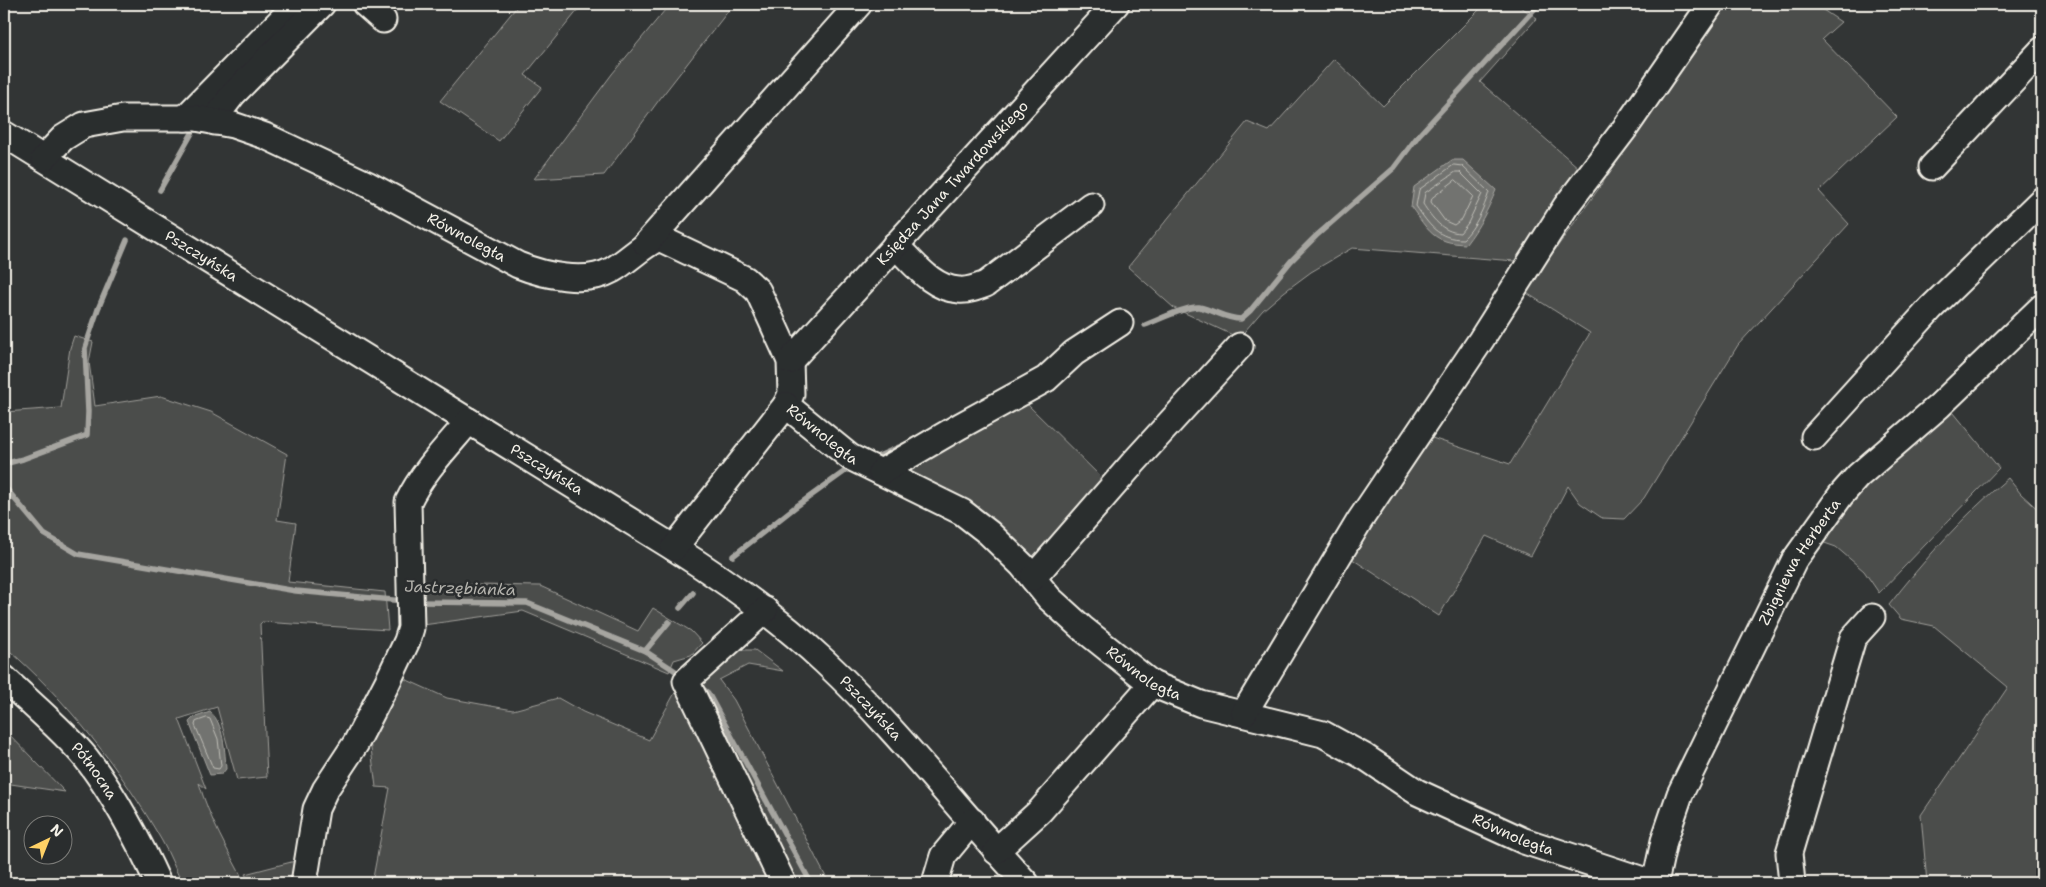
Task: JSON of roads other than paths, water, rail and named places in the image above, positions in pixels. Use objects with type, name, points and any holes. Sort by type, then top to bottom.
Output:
[{"type":"street","points":[[185,118],[297,4]]},
{"type":"street","points":[[215,122],[220,111],[233,94],[322,4]]},
{"type":"street","points":[[365,4],[383,20]]},
{"type":"street","points":[[646,244],[859,4]]},
{"type":"street","name":"Księdza Jana Twardowskiego","points":[[790,361],[1116,4]]},
{"type":"street","points":[[1244,713],[1360,520],[1481,340],[1566,206],[1626,127],[1711,4]]},
{"type":"street","points":[[1932,167],[2042,50]]},
{"type":"street","name":"Równoległa","points":[[44,158],[63,138],[84,125],[123,118],[185,118],[215,122],[265,136],[367,184],[518,265],[533,271],[571,278],[597,276],[611,271],[646,244],[660,238],[745,278],[758,291],[790,361],[790,394],[786,405],[850,457],[962,512],[989,533],[1033,578],[1049,598],[1082,628],[1152,684],[1201,704],[1244,713],[1323,734],[1365,757],[1417,792],[1524,841],[1653,883]]},
{"type":"street","name":"Pszczyńska","points":[[4,134],[674,548],[765,610],[825,662],[879,716],[1026,883]]},
{"type":"street","points":[[1814,437],[1931,308],[2042,200]]},
{"type":"street","points":[[895,245],[932,281],[944,288],[960,290],[971,288],[986,284],[1091,205]]},
{"type":"street","name":"Zbigniewa Herberta","points":[[1653,883],[1664,841],[1680,794],[1794,561],[1841,495],[1858,476],[1939,406],[2042,307]]},
{"type":"street","points":[[881,472],[960,426],[1046,380],[1074,353],[1120,323]]},
{"type":"street","points":[[1033,578],[1134,462],[1240,346]]},
{"type":"street","points":[[674,548],[786,405]]},
{"type":"street","points":[[304,883],[316,809],[325,790],[356,743],[388,681],[407,641],[411,628],[408,502],[427,470],[469,421]]},
{"type":"street","points":[[765,610],[692,676],[783,883]]},
{"type":"street","points":[[1792,883],[1789,854],[1853,638],[1872,617]]},
{"type":"street","name":"Północna","points":[[4,678],[86,758],[112,796],[150,864],[158,883]]},
{"type":"street","points":[[996,851],[1040,811],[1152,684]]},
{"type":"street","points":[[935,883],[943,856],[972,821]]},
{"type":"water","points":[[1452,160],[1463,160],[1496,190],[1483,218],[1466,244],[1446,241],[1433,234],[1411,207],[1414,187]]},
{"type":"water","points":[[210,712],[218,723],[223,739],[226,769],[222,774],[210,775],[189,722],[193,718]]},
{"type":"waterway","points":[[1145,325],[1193,307],[1210,310],[1230,318],[1241,319],[1250,311],[1291,261],[1316,236],[1394,168],[1418,136],[1539,4]]},
{"type":"waterway","points":[[160,190],[196,126]]},
{"type":"waterway","points":[[4,464],[23,459],[87,435],[88,412],[85,348],[98,309],[127,240]]},
{"type":"waterway","points":[[872,459],[906,444]]},
{"type":"waterway","points":[[733,556],[848,469]]},
{"type":"waterway","name":"Jastrzębianka","points":[[4,486],[44,534],[78,554],[296,591],[404,601]]},
{"type":"waterway","points":[[680,608],[693,593]]},
{"type":"waterway","name":"Jastrzębianka","points":[[416,602],[527,603],[645,651],[683,676]]},
{"type":"waterway","points":[[645,651],[669,622]]},
{"type":"waterway","name":"Jastrzębianka","points":[[699,686],[708,693],[811,883]]}]
